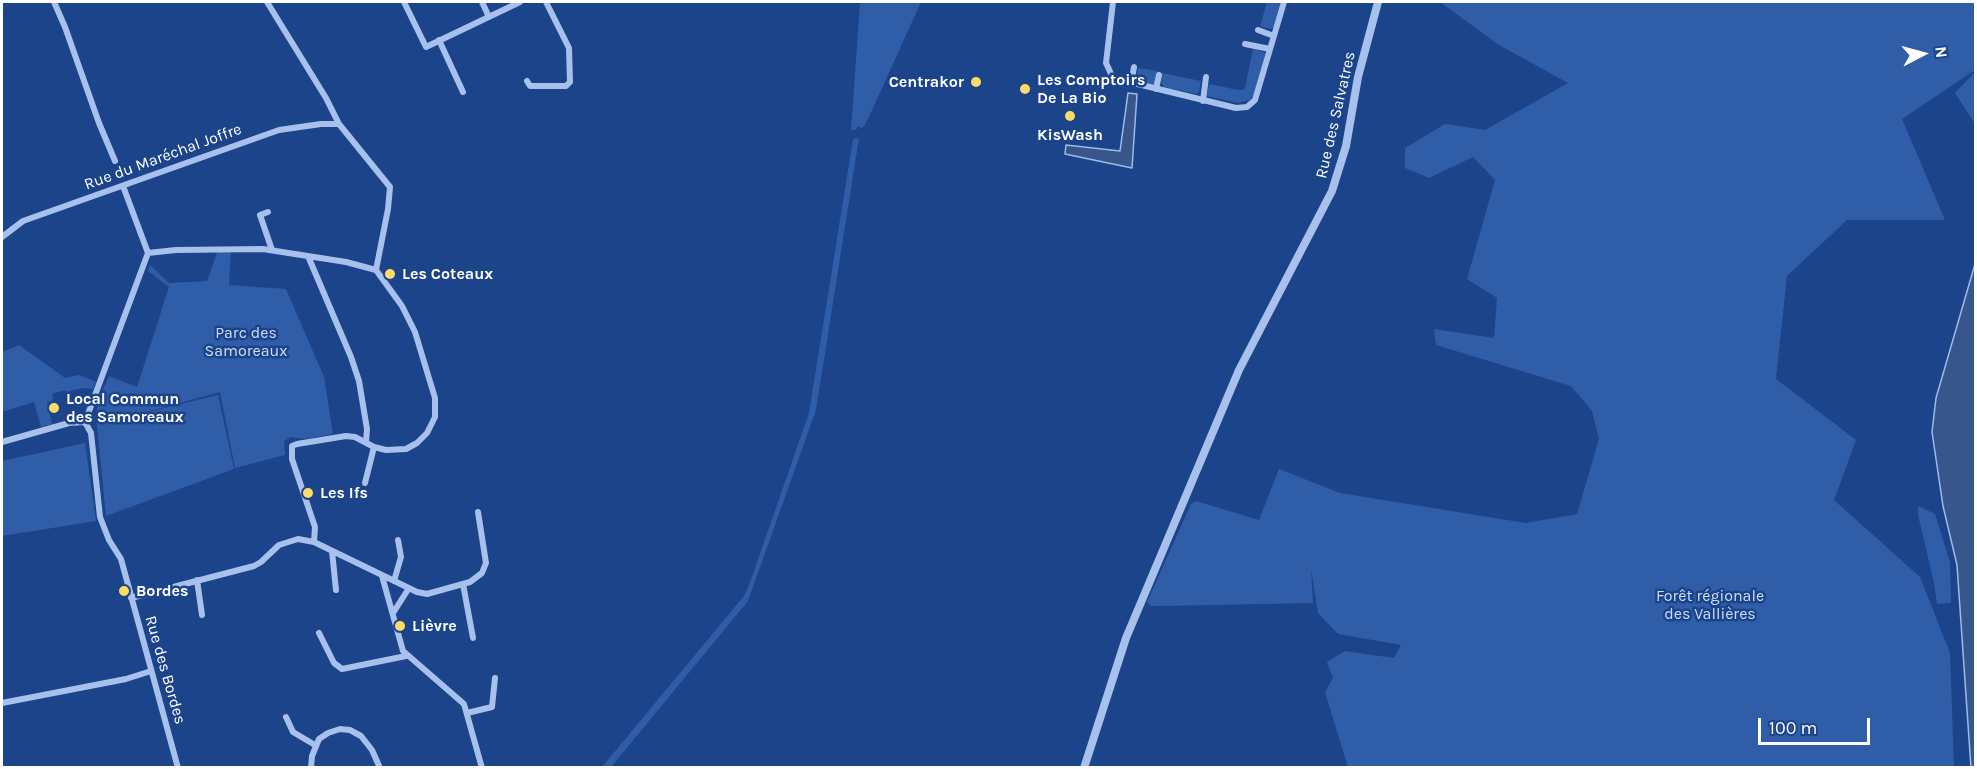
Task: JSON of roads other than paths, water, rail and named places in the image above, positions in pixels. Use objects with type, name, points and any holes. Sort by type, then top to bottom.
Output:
[{"type":"street","points":[[54,2],[99,123],[116,161]]},
{"type":"street","points":[[267,2],[326,98],[339,124],[390,187],[376,270]]},
{"type":"street","points":[[404,2],[426,47],[520,2]]},
{"type":"street","points":[[482,2],[489,16]]},
{"type":"street","points":[[527,81],[530,86],[566,86],[570,82],[569,48],[546,2]]},
{"type":"street","points":[[1113,2],[1106,63],[1108,72],[1113,78],[1235,110],[1247,107],[1255,100],[1284,2]]},
{"type":"street","name":"Rue des Salvatres","points":[[1084,768],[1134,619],[1239,370],[1332,191],[1346,146],[1358,77],[1378,2]]},
{"type":"street","points":[[1258,30],[1274,36]]},
{"type":"street","points":[[439,40],[462,92]]},
{"type":"street","points":[[1245,44],[1270,49]]},
{"type":"street","points":[[1131,84],[1134,67]]},
{"type":"street","points":[[1156,89],[1159,75]]},
{"type":"street","points":[[1203,101],[1206,77]]},
{"type":"street","name":"Rue du Maréchal Joffre","points":[[2,237],[23,221],[279,130],[339,124]]},
{"type":"street","points":[[2,442],[69,423],[85,422],[148,253],[123,186]]},
{"type":"street","points":[[268,212],[260,215],[272,250]]},
{"type":"street","points":[[148,253],[186,249],[272,250],[376,270],[402,306],[415,332],[435,398],[435,417],[427,433],[417,443],[397,451],[374,447],[355,437],[345,436],[297,444],[292,447],[292,459],[315,527],[314,542]]},
{"type":"street","points":[[308,256],[359,381],[367,429],[366,442]]},
{"type":"street","name":"Rue des Bordes","points":[[85,422],[91,433],[100,517],[109,540],[121,560],[178,768]]},
{"type":"street","points":[[365,483],[374,447]]},
{"type":"street","points":[[131,598],[254,566],[279,544],[297,539],[314,542],[382,576],[427,594],[478,578],[485,569],[485,554],[478,512]]},
{"type":"street","points":[[394,581],[400,557],[398,540]]},
{"type":"street","points":[[332,551],[336,590]]},
{"type":"street","points":[[382,576],[406,656],[464,704],[482,768]]},
{"type":"street","points":[[197,580],[202,615]]},
{"type":"street","points":[[463,584],[473,638]]},
{"type":"street","points":[[393,613],[409,588]]},
{"type":"street","points":[[319,633],[334,663],[342,669],[406,656]]},
{"type":"street","points":[[2,703],[126,679],[151,671]]},
{"type":"street","points":[[467,713],[492,707],[495,678]]},
{"type":"street","points":[[286,717],[292,732],[315,744]]},
{"type":"street","points":[[311,768],[315,744],[328,733],[339,729],[350,730],[365,740],[380,768]]},
{"type":"place","name":"Centrakor","points":[[976,82]]},
{"type":"place","name":"Les Comptoirs De La Bio","points":[[1025,89]]},
{"type":"place","name":"KisWash","points":[[1070,116]]},
{"type":"place","name":"Les Coteaux","points":[[390,274]]},
{"type":"place","name":"Local Commun des Samoreaux","points":[[54,408]]},
{"type":"place","name":"Les Ifs","points":[[308,493]]},
{"type":"place","name":"Bordes","points":[[124,591]]},
{"type":"place","name":"Lièvre","points":[[400,626]]},
{"type":"park label","name":"Parc des Samoreaux","points":[[246,342]]},
{"type":"park label","name":"Forêt régionale des Vallières","points":[[1710,605]]}]
